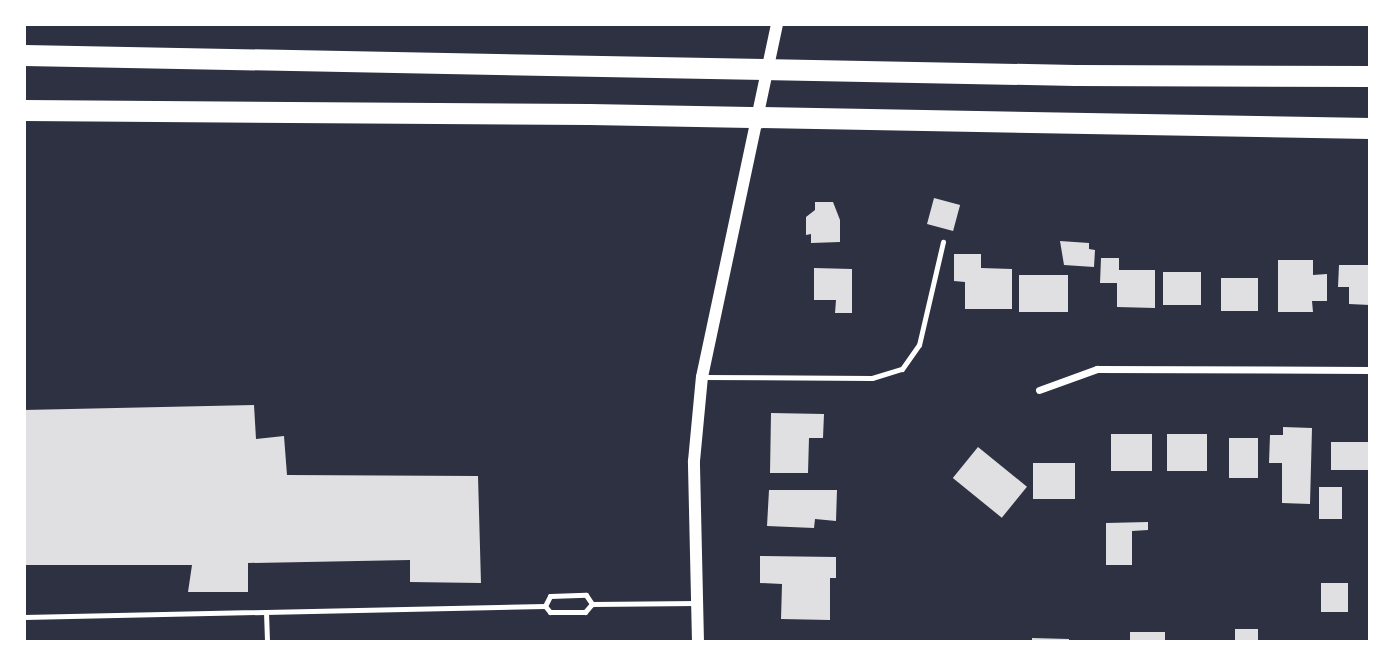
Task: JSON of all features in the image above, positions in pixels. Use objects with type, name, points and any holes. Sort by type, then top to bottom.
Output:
[{"type":"highway","points":[[24,55],[1075,75],[1370,76]]},
{"type":"highway","points":[[24,110],[589,114],[1370,128]]},
{"type":"street","points":[[698,642],[694,461],[702,377],[777,24]]},
{"type":"street","points":[[1039,390],[1097,369],[1370,370]]},
{"type":"lane","points":[[702,377],[872,378],[901,369],[919,345],[943,242]]},
{"type":"lane","points":[[545,606],[550,596],[586,595],[592,604]]},
{"type":"lane","points":[[545,606],[550,612],[585,612],[592,604],[697,603]]},
{"type":"lane","points":[[24,617],[545,606]]},
{"type":"lane","points":[[266,612],[267,642]]},
{"type":"building","points":[[934,198],[960,205],[953,231],[927,224]]},
{"type":"building","points":[[815,202],[833,202],[840,220],[840,242],[811,243],[811,234],[806,235],[806,217],[815,210]]},
{"type":"building","points":[[1060,241],[1089,243],[1089,249],[1095,250],[1094,267],[1064,265]]},
{"type":"building","points":[[954,254],[981,254],[981,268],[1012,269],[1012,309],[965,309],[965,282],[954,281]]},
{"type":"building","points":[[1101,258],[1119,258],[1119,270],[1155,270],[1155,308],[1117,307],[1117,283],[1100,283]]},
{"type":"building","points":[[1278,260],[1313,260],[1313,275],[1327,274],[1327,301],[1312,301],[1313,312],[1278,312]]},
{"type":"building","points":[[1339,265],[1370,265],[1370,305],[1349,304],[1349,287],[1338,287]]},
{"type":"building","points":[[814,268],[852,269],[852,313],[835,313],[836,300],[814,300]]},
{"type":"building","points":[[1163,272],[1201,272],[1201,305],[1163,305]]},
{"type":"building","points":[[1019,275],[1068,275],[1068,312],[1019,312]]},
{"type":"building","points":[[1221,278],[1258,278],[1258,311],[1221,311]]},
{"type":"building","points":[[254,405],[256,439],[284,436],[287,475],[478,476],[481,583],[410,582],[410,560],[248,563],[248,592],[188,592],[192,565],[24,565],[24,410]]},
{"type":"building","points":[[771,413],[824,414],[823,438],[809,438],[808,473],[770,473]]},
{"type":"building","points":[[1283,427],[1312,428],[1310,504],[1282,503],[1282,463],[1269,463],[1270,435],[1283,435]]},
{"type":"building","points":[[1111,434],[1152,434],[1152,471],[1111,471]]},
{"type":"building","points":[[1167,434],[1207,434],[1207,471],[1167,471]]},
{"type":"building","points":[[1229,438],[1258,438],[1258,478],[1229,478]]},
{"type":"building","points":[[1331,442],[1370,442],[1370,470],[1331,470]]},
{"type":"building","points":[[978,447],[1027,487],[1002,518],[953,478]]},
{"type":"building","points":[[1033,463],[1075,463],[1075,499],[1033,499]]},
{"type":"building","points":[[1319,487],[1342,487],[1342,519],[1319,519]]},
{"type":"building","points":[[769,490],[837,490],[836,521],[815,519],[814,528],[767,526]]},
{"type":"building","points":[[1148,522],[1148,530],[1132,531],[1132,565],[1106,565],[1106,523]]},
{"type":"building","points":[[760,556],[836,557],[836,578],[830,578],[830,620],[781,619],[782,584],[760,583]]},
{"type":"building","points":[[1321,583],[1348,583],[1348,612],[1321,612]]},
{"type":"building","points":[[1235,629],[1258,629],[1258,642],[1235,642]]},
{"type":"building","points":[[1130,632],[1165,632],[1165,642],[1130,642]]},
{"type":"building","points":[[1032,638],[1069,639],[1069,642],[1032,642]]}]
